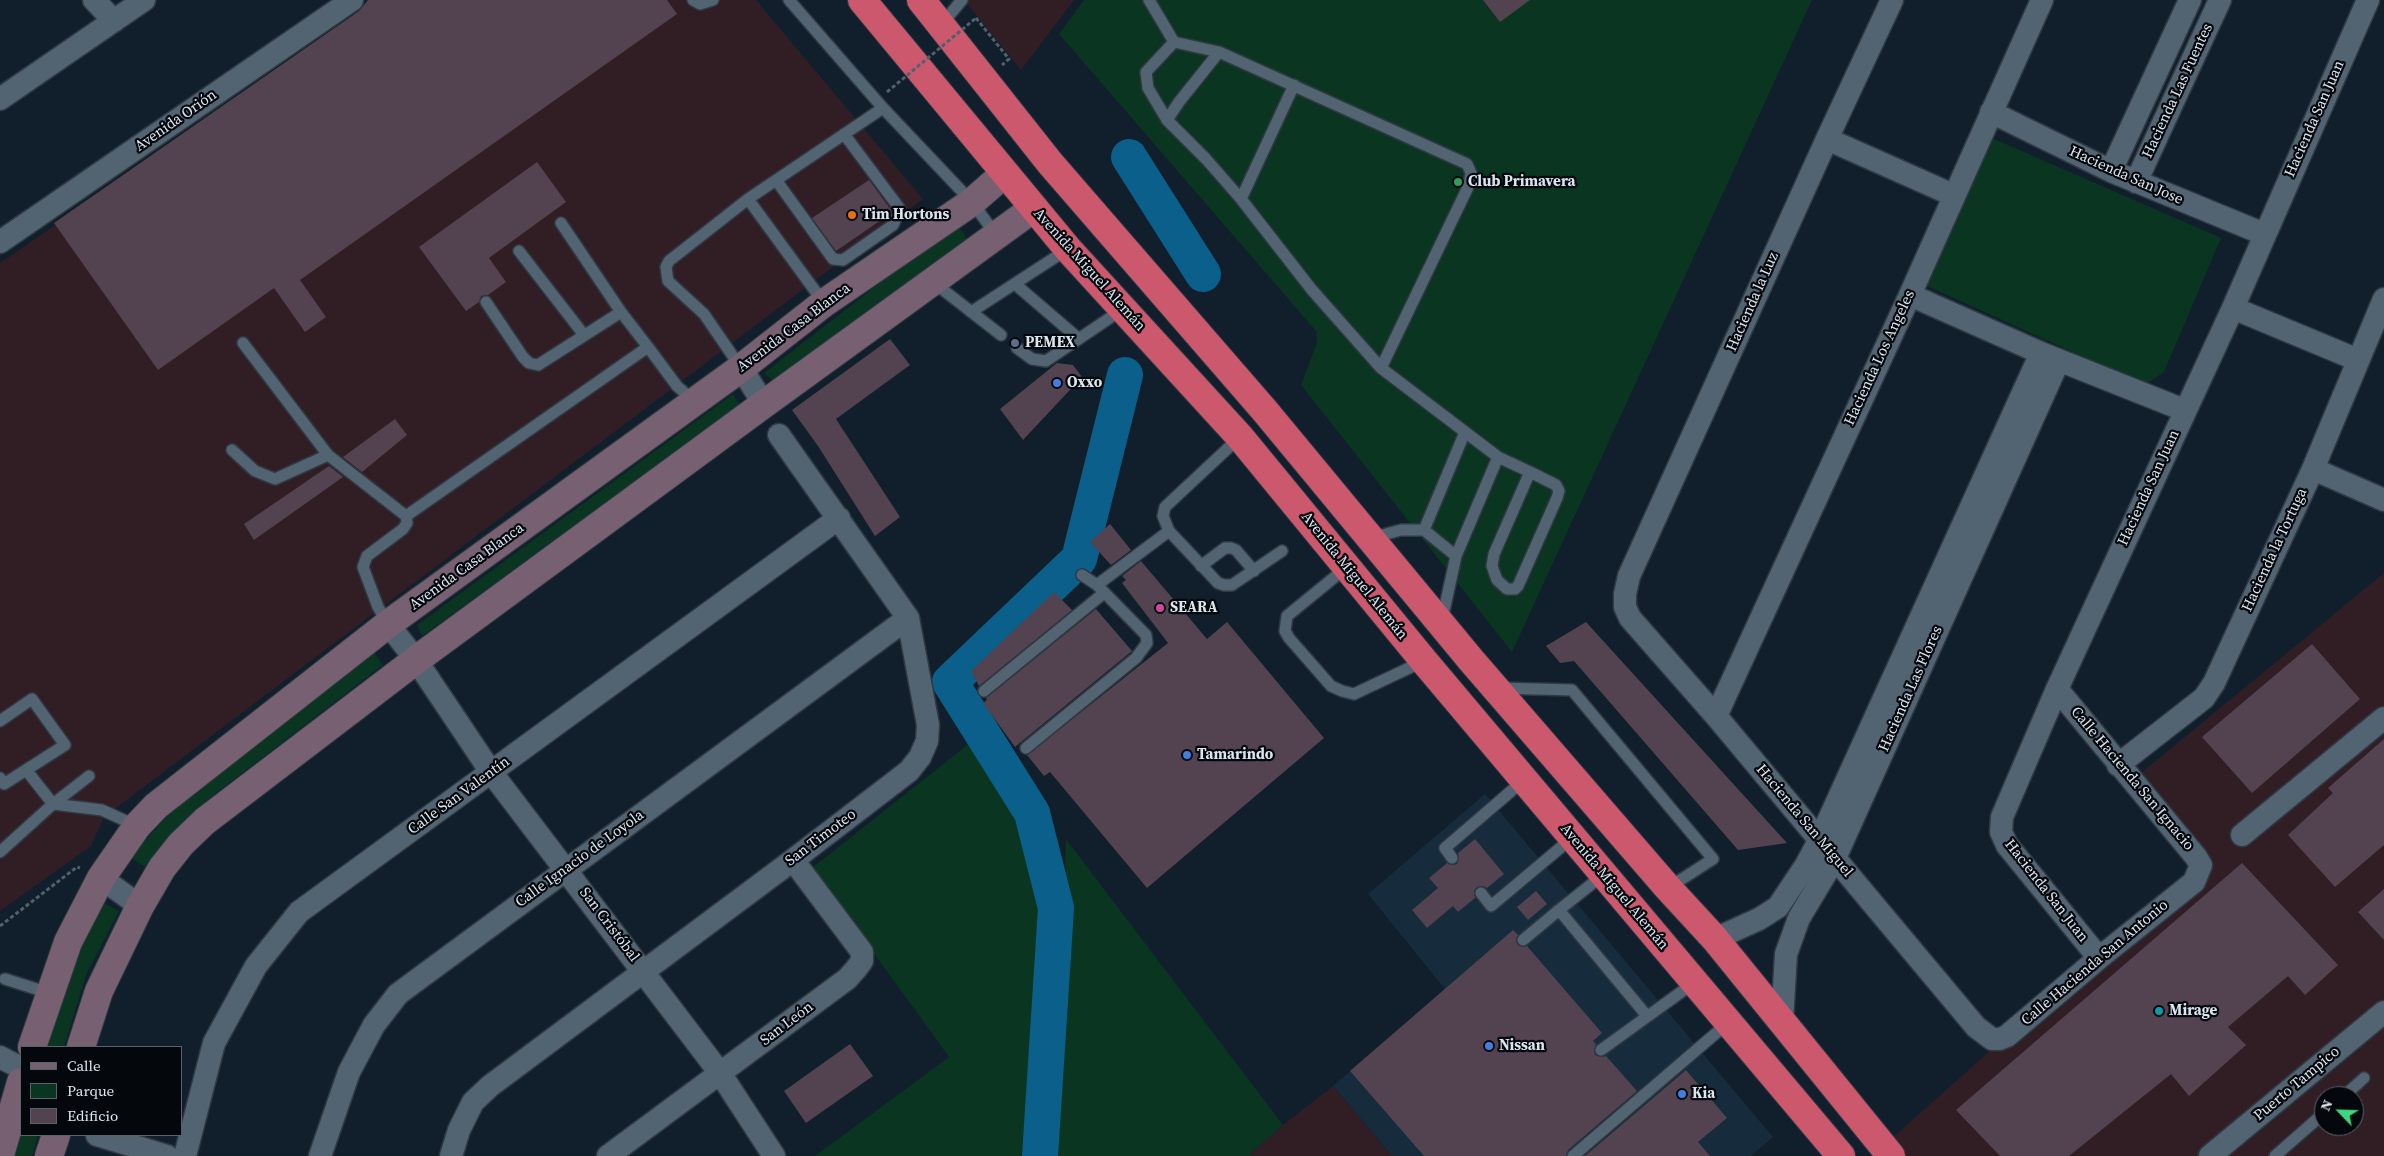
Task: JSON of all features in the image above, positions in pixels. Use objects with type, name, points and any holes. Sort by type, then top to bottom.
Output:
[{"type":"highway","name":"Avenida Miguel Alemán","points":[[862,0],[1004,174],[1068,249],[1240,437],[1424,662],[1841,1156]]},
{"type":"highway","points":[[921,0],[1050,163],[1259,403],[1495,688],[1668,888],[1716,939],[1891,1156]]},
{"type":"street","points":[[94,0],[114,21]]},
{"type":"street","points":[[4,89],[114,21],[144,0]]},
{"type":"street","name":"Avenida Orión","points":[[0,242],[352,0]]},
{"type":"street","name":"Hacienda la Luz","points":[[1626,607],[1625,594],[1629,576],[1892,0]]},
{"type":"street","name":"Hacienda Los Angeles","points":[[1716,716],[1910,296],[1990,112],[2042,0]]},
{"type":"street","name":"Hacienda Las Fuentes","points":[[2111,171],[2190,0]]},
{"type":"street","name":"Hacienda Las Fuentes","points":[[2136,182],[2220,0]]},
{"type":"street","name":"Hacienda San Juan","points":[[2099,958],[2007,845],[2001,832],[2002,817],[2057,689],[2184,410],[2234,308],[2264,234],[2368,0]]},
{"type":"street","name":"Hacienda San Jose","points":[[1990,112],[2111,171],[2264,234]]},
{"type":"street","points":[[1827,139],[1953,195]]},
{"type":"street","name":"Avenida Casa Blanca","points":[[32,1046],[68,942],[102,878],[137,826],[176,788],[388,624],[695,402],[824,302],[972,202],[1004,174]]},
{"type":"street","points":[[81,1046],[99,991],[140,906],[167,862],[181,844],[205,822],[416,660],[1034,208]]},
{"type":"street","points":[[1910,296],[2050,357],[2184,410]]},
{"type":"street","name":"Hacienda la Tortuga","points":[[2118,765],[2204,698],[2214,683],[2312,469],[2384,300]]},
{"type":"street","points":[[2234,308],[2358,360]]},
{"type":"street","name":"Hacienda Las Flores","points":[[1716,939],[1759,919],[1778,907],[1806,865],[1820,840],[2050,357]]},
{"type":"street","name":"Hacienda Las Flores","points":[[1782,1021],[1786,954],[1799,918],[1835,858],[2050,357]]},
{"type":"street","points":[[741,368],[764,404]]},
{"type":"street","name":"San Timoteo","points":[[451,1156],[459,1130],[473,1102],[490,1086],[909,771],[920,757],[927,741],[928,724],[908,618],[779,435]]},
{"type":"street","points":[[2312,469],[2384,500]]},
{"type":"street","name":"Calle San Valentín","points":[[185,1156],[214,1043],[256,966],[299,912],[839,518]]},
{"type":"street","name":"Hacienda San Miguel","points":[[1626,607],[1630,618],[1716,716],[1983,1034]]},
{"type":"street","name":"Calle Ignacio de Loyola","points":[[320,1156],[349,1072],[374,1025],[398,994],[566,868],[908,618]]},
{"type":"street","name":"San Cristóbal","points":[[388,624],[416,660],[491,772],[566,868],[720,1073],[774,1156]]},
{"type":"street","name":"Calle Hacienda San Ignacio","points":[[2057,689],[2118,765],[2196,856],[2201,865],[2199,872]]},
{"type":"street","points":[[2242,834],[2384,718]]},
{"type":"street","name":"San León","points":[[608,1156],[847,979],[862,961],[862,952],[792,860]]},
{"type":"street","name":"Calle Hacienda San Antonio","points":[[1983,1034],[1992,1039],[2000,1039],[2007,1036],[2099,958],[2194,882],[2199,872]]},
{"type":"street","points":[[102,878],[140,906]]},
{"type":"street","name":"Puerto Tampico","points":[[2210,1156],[2384,1012]]},
{"type":"street","points":[[0,1057],[20,1067]]},
{"type":"street","points":[[0,1155],[20,1085]]},
{"type":"street","points":[[49,1156],[56,1136]]},
{"type":"street","points":[[100,1136],[167,1156]]},
{"type":"lane","points":[[693,0],[700,4],[714,0]]},
{"type":"lane","points":[[789,0],[883,108],[972,202],[996,235]]},
{"type":"lane","points":[[941,25],[962,0]]},
{"type":"lane","points":[[1148,0],[1174,42],[1219,52],[1255,70],[1294,84],[1467,164],[1471,173],[1469,185],[1381,368]]},
{"type":"lane","points":[[1174,42],[1146,72],[1148,88],[1167,120],[1206,159],[1241,199],[1318,296],[1381,368],[1498,457],[1530,472],[1556,485],[1559,492],[1557,498],[1518,586],[1515,589],[1507,589],[1497,580],[1492,566],[1494,554],[1530,472]]},
{"type":"lane","points":[[1167,120],[1178,102],[1219,52]]},
{"type":"lane","points":[[1241,199],[1294,84]]},
{"type":"lane","points":[[741,368],[704,314],[668,281],[666,267],[669,261],[748,199],[883,108]]},
{"type":"lane","points":[[776,180],[833,259],[843,260],[893,225],[900,209],[844,134]]},
{"type":"lane","points":[[748,199],[824,302]]},
{"type":"lane","points":[[561,224],[621,312],[677,386],[695,402]]},
{"type":"lane","points":[[971,312],[1068,249]]},
{"type":"lane","points":[[519,251],[584,335]]},
{"type":"lane","points":[[933,282],[1001,334]]},
{"type":"lane","points":[[1015,284],[1079,339]]},
{"type":"lane","points":[[486,302],[529,363],[538,365],[621,312]]},
{"type":"lane","points":[[1017,348],[1032,359],[1046,361],[1124,308]]},
{"type":"lane","points":[[243,343],[328,455],[406,516],[407,523],[403,530],[367,556],[363,567],[378,607],[388,624]]},
{"type":"lane","points":[[406,516],[648,347]]},
{"type":"lane","points":[[1424,530],[1464,432]]},
{"type":"lane","points":[[1240,437],[1165,507],[1163,516],[1168,531],[1218,584],[1224,586],[1232,585],[1282,551]]},
{"type":"lane","points":[[232,450],[255,471],[275,479],[328,455]]},
{"type":"lane","points":[[1442,624],[1456,556],[1498,457]]},
{"type":"lane","points":[[1371,538],[1401,530],[1424,530],[1456,556]]},
{"type":"lane","points":[[984,691],[1168,531]]},
{"type":"lane","points":[[1201,566],[1225,548],[1231,548],[1236,550],[1254,571]]},
{"type":"lane","points":[[1347,567],[1287,616],[1285,631],[1288,638],[1330,686],[1354,694],[1424,662]]},
{"type":"lane","points":[[1026,748],[1136,658],[1145,648],[1147,642],[1146,635],[1101,589],[1082,575]]},
{"type":"lane","points":[[1495,688],[1572,690],[1713,859],[1668,888]]},
{"type":"lane","points":[[0,721],[32,699],[65,745],[27,771],[1,783]]},
{"type":"lane","points":[[27,771],[53,804],[102,810],[137,826]]},
{"type":"lane","points":[[0,852],[53,804],[89,776]]},
{"type":"lane","points":[[1452,858],[1444,848],[1524,780]]},
{"type":"lane","points":[[1480,893],[1491,906],[1572,838]]},
{"type":"lane","points":[[1522,940],[1603,874]]},
{"type":"lane","points":[[1559,910],[1648,1016]]},
{"type":"lane","points":[[5,979],[49,993]]},
{"type":"lane","points":[[1601,1050],[1695,982]]},
{"type":"lane","points":[[1573,1156],[1729,1022]]},
{"type":"lane","points":[[2355,1086],[2364,1078]]},
{"type":"lane","points":[[2275,1156],[2314,1122]]},
{"type":"path","points":[[887,92],[976,18],[1009,59]]},
{"type":"path","points":[[0,926],[78,867],[102,878]]},
{"type":"shaded area","points":[[384,0],[756,0],[923,199],[104,817],[91,846],[0,911],[0,263]]},
{"type":"shaded area","points":[[964,0],[1074,0],[1021,70]]},
{"type":"shaded area","points":[[2384,573],[2384,1156],[1872,1156],[2207,857],[2141,773]]},
{"type":"shaded area","points":[[1485,794],[1773,1137],[1751,1156],[1392,1156],[1333,1086],[1445,989],[1368,894]]},
{"type":"shaded area","points":[[1333,1086],[1392,1156],[1248,1156],[1283,1125]]},
{"type":"green space","name":"Club Primavera","points":[[1084,0],[1812,0],[1512,652],[1301,385],[1317,343],[1316,331],[1059,34]]},
{"type":"green space","points":[[1992,138],[2221,238],[2164,372],[2145,385],[1925,285]]},
{"type":"green space","points":[[956,224],[967,238],[774,381],[764,373]]},
{"type":"green space","points":[[733,394],[740,405],[422,636],[417,625]]},
{"type":"green space","points":[[374,652],[383,665],[207,800],[145,867],[131,858],[179,801]]},
{"type":"green space","points":[[971,742],[1016,808],[1037,879],[1045,924],[1022,1156],[815,1156],[949,1057],[812,868]]},
{"type":"green space","points":[[1066,839],[1283,1125],[1248,1156],[1052,1156]]},
{"type":"green space","points":[[102,902],[119,911],[86,975],[64,1046],[43,1046],[59,994]]},
{"type":"green space","points":[[20,1124],[20,1136],[38,1136],[32,1156],[11,1156]]},
{"type":"building","points":[[368,0],[667,0],[677,14],[300,280],[326,317],[305,332],[274,288],[158,370],[54,223],[359,11]]},
{"type":"building","points":[[1483,0],[1530,0],[1500,22]]},
{"type":"building","points":[[537,162],[566,202],[489,258],[506,282],[488,295],[481,296],[479,302],[466,311],[419,247]]},
{"type":"building","name":"Tim Hortons","points":[[869,180],[891,210],[890,214],[836,251],[812,218]]},
{"type":"building","points":[[890,339],[910,365],[836,419],[900,517],[875,536],[818,446],[792,410]]},
{"type":"building","points":[[1057,363],[1073,365],[1082,377],[1023,440],[1000,409]]},
{"type":"building","points":[[395,419],[407,435],[362,472],[343,457]]},
{"type":"building","points":[[329,466],[343,477],[254,540],[244,524]]},
{"type":"building","points":[[1110,524],[1131,550],[1111,565],[1090,542]]},
{"type":"building","name":"Tamarindo","points":[[1141,561],[1207,639],[1227,622],[1324,738],[1147,888],[1050,772],[1044,776],[1027,755],[1168,643],[1122,583],[1126,580],[1122,576]]},
{"type":"building","points":[[1054,592],[1072,610],[979,686],[971,671]]},
{"type":"building","points":[[1096,609],[1132,651],[1015,747],[983,703],[987,700],[986,698]]},
{"type":"building","points":[[1586,622],[1787,843],[1738,850],[1574,661],[1560,663],[1546,646]]},
{"type":"building","points":[[2312,644],[2360,699],[2252,793],[2202,737]]},
{"type":"building","points":[[2384,739],[2384,845],[2335,887],[2288,835],[2333,793],[2328,788]]},
{"type":"building","points":[[1475,839],[1504,874],[1487,888],[1483,886],[1477,887],[1474,891],[1475,898],[1458,912],[1453,906],[1427,928],[1412,910],[1438,888],[1429,878],[1447,863],[1457,864],[1458,853]]},
{"type":"building","name":"Mirage","points":[[2242,863],[2338,965],[2305,995],[2288,976],[2228,1027],[2246,1045],[2189,1096],[2171,1074],[2069,1156],[2000,1156],[1956,1110]]},
{"type":"building","points":[[2384,889],[2384,940],[2358,912]]},
{"type":"building","points":[[1536,891],[1547,904],[1528,920],[1517,907]]},
{"type":"building","name":"Nissan","points":[[1513,930],[1518,935],[1516,941],[1518,945],[1527,946],[1602,1033],[1593,1041],[1596,1044],[1595,1055],[1606,1056],[1637,1091],[1568,1150],[1566,1156],[1424,1156],[1350,1071]]},
{"type":"building","points":[[850,1044],[873,1076],[806,1123],[784,1091]]},
{"type":"building","name":"Kia","points":[[1686,1070],[1727,1118],[1698,1142],[1710,1156],[1585,1156]]},
{"type":"waterway","points":[[1129,157],[1203,274]]},
{"type":"waterway","points":[[1040,1156],[1056,908],[1032,813],[950,682],[1079,559],[1125,375]]},
{"type":"place","name":"Club Primavera","points":[[1458,182]]},
{"type":"place","name":"Tim Hortons","points":[[852,215]]},
{"type":"place","name":"PEMEX","points":[[1015,343]]},
{"type":"place","name":"Oxxo","points":[[1057,383]]},
{"type":"place","name":"SEARA","points":[[1160,608]]},
{"type":"place","name":"Tamarindo","points":[[1187,755]]},
{"type":"place","name":"Mirage","points":[[2159,1011]]},
{"type":"place","name":"Nissan","points":[[1489,1046]]},
{"type":"place","name":"Kia","points":[[1682,1094]]}]
